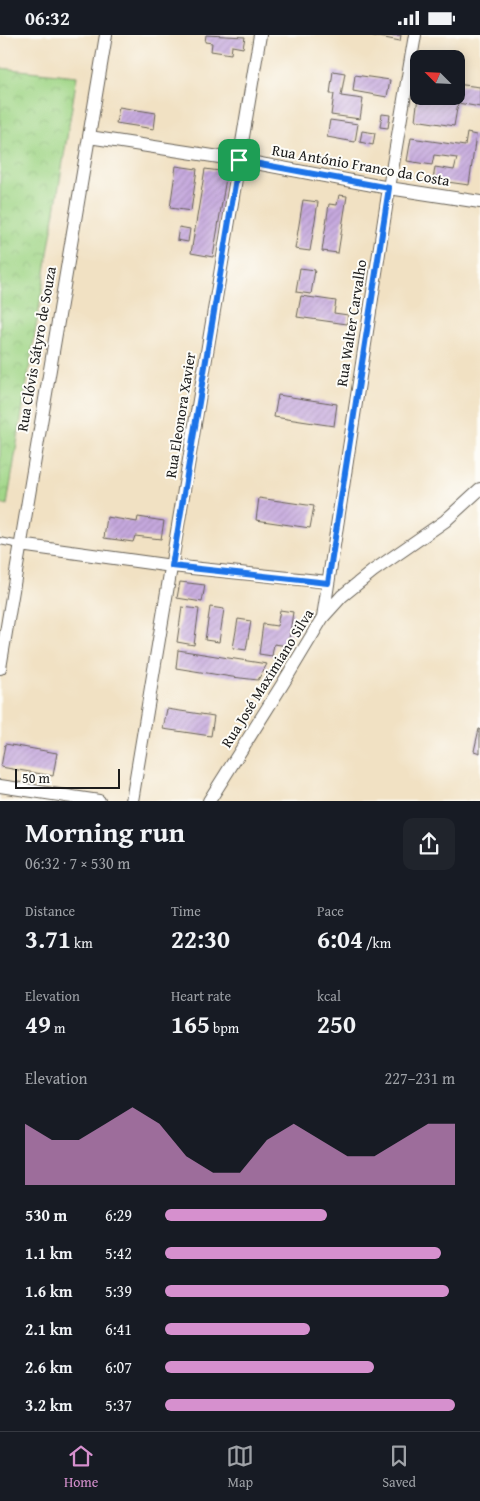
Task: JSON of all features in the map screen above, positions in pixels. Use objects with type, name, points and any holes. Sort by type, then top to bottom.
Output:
[{"type":"street","name":"Rua Clóvis Sátyro de Souza","points":[[0,668],[106,35]]},
{"type":"street","name":"Rua Eleonora Xavier","points":[[132,801],[260,35]]},
{"type":"street","name":"Rua Walter Carvalho","points":[[322,617],[389,188],[415,35]]},
{"type":"street","name":"Rua António Franco da Costa","points":[[89,137],[239,160],[389,188],[480,202]]},
{"type":"street","name":"Rua José Maximiano Silva","points":[[209,801],[282,685],[322,617],[342,596],[373,571],[444,521],[480,489]]},
{"type":"street","points":[[20,545],[172,566],[328,583]]},
{"type":"street","points":[[0,786],[99,801]]},
{"type":"lane","points":[[0,541],[20,545]]},
{"type":"green space","points":[[0,68],[77,76],[7,505],[0,504]]},
{"type":"building","points":[[206,35],[245,37],[243,48],[232,46],[231,54],[211,51],[212,43],[205,42]]},
{"type":"building","points":[[369,35],[401,35],[400,41]]},
{"type":"building","points":[[333,71],[345,73],[341,96],[363,99],[360,119],[331,115],[334,94],[330,94]]},
{"type":"building","points":[[355,75],[390,80],[387,97],[353,91]]},
{"type":"building","points":[[465,85],[480,87],[480,107],[465,104]]},
{"type":"building","points":[[417,105],[458,105],[454,126],[415,120]]},
{"type":"building","points":[[119,107],[156,113],[154,129],[116,123]]},
{"type":"building","points":[[382,114],[390,115],[388,128],[380,127]]},
{"type":"building","points":[[330,120],[358,124],[355,142],[327,137]]},
{"type":"building","points":[[362,131],[375,133],[373,145],[360,142]]},
{"type":"building","points":[[467,133],[476,135],[469,185],[433,180],[435,167],[454,170],[457,158],[434,155],[432,165],[407,161],[411,138],[465,146]]},
{"type":"building","points":[[176,166],[197,169],[191,211],[170,208]]},
{"type":"building","points":[[205,169],[227,172],[213,257],[191,253]]},
{"type":"building","points":[[339,195],[347,196],[338,253],[322,251],[329,204],[337,205]]},
{"type":"building","points":[[303,200],[318,202],[310,251],[295,249]]},
{"type":"building","points":[[179,227],[190,229],[188,242],[177,240]]},
{"type":"building","points":[[300,268],[315,270],[311,294],[296,292]]},
{"type":"building","points":[[301,296],[336,301],[334,313],[348,315],[347,324],[297,317]]},
{"type":"building","points":[[278,395],[337,404],[334,426],[274,417]]},
{"type":"building","points":[[259,498],[314,506],[310,528],[256,520]]},
{"type":"building","points":[[107,517],[137,522],[138,517],[164,521],[161,539],[135,536],[133,542],[104,538]]},
{"type":"building","points":[[180,582],[205,585],[202,602],[177,598]]},
{"type":"building","points":[[182,607],[199,609],[194,645],[177,642]]},
{"type":"building","points":[[210,607],[224,609],[219,642],[205,640]]},
{"type":"building","points":[[280,610],[293,612],[288,646],[274,644],[272,656],[259,654],[263,624],[277,626]]},
{"type":"building","points":[[238,619],[251,621],[246,650],[233,648]]},
{"type":"building","points":[[178,650],[267,664],[258,680],[232,677],[176,668]]},
{"type":"building","points":[[167,709],[214,716],[211,736],[163,729]]},
{"type":"building","points":[[480,729],[480,753],[474,751]]},
{"type":"building","points":[[5,744],[57,753],[53,776],[1,767]]},
{"type":"route","points":[[239,160],[389,188],[328,583],[172,566],[239,160]]}]
